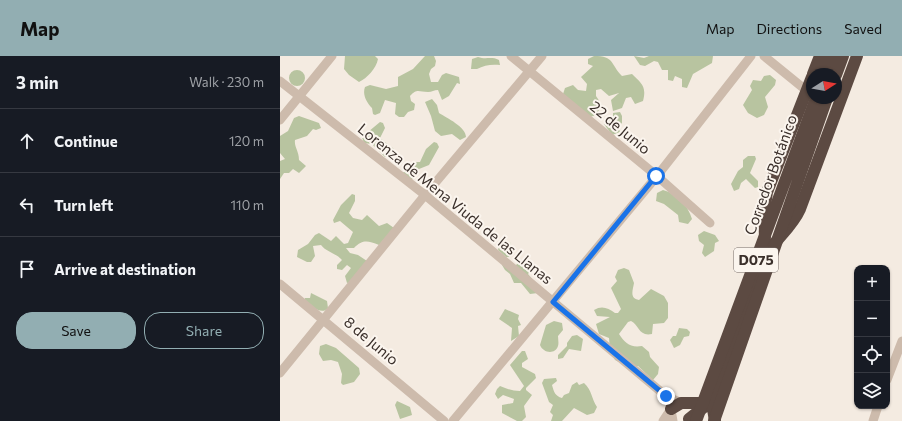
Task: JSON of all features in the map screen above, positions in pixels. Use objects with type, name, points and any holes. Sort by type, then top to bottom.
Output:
[{"type":"highway","name":"D075","points":[[815,68],[820,56]]},
{"type":"highway","points":[[827,68],[832,56]]},
{"type":"highway","points":[[839,68],[843,56]]},
{"type":"highway","name":"D075","points":[[715,421],[712,403],[765,256],[773,244],[794,221],[800,209],[857,56]]},
{"type":"highway","name":"D075","points":[[765,256],[765,201],[808,104]]},
{"type":"highway","name":"Corredor Botánico","points":[[690,420],[808,104]]},
{"type":"highway","name":"Corredor Botánico","points":[[715,421],[825,104]]},
{"type":"highway","points":[[671,409],[674,405],[682,403],[712,403]]},
{"type":"highway","points":[[690,420],[712,403]]},
{"type":"highway","points":[[690,420],[700,417],[709,421]]},
{"type":"street","points":[[280,120],[332,56]]},
{"type":"street","name":"22 de Junio","points":[[510,56],[656,176],[710,223]]},
{"type":"street","points":[[280,373],[425,195],[542,56]]},
{"type":"street","points":[[453,421],[656,176],[751,56]]},
{"type":"street","points":[[764,56],[806,89]]},
{"type":"street","name":"Lorenza de Mena Viuda de las Llanas","points":[[280,81],[425,195],[666,396],[682,403]]},
{"type":"street","name":"8 de Junio","points":[[280,284],[444,421]]},
{"type":"street","points":[[890,373],[902,341]]},
{"type":"street","name":"Lorenza de Mena Viuda de las Llanas","points":[[666,396],[671,409],[672,421]]},
{"type":"street","points":[[662,421],[671,409]]},
{"type":"street","points":[[873,421],[877,409]]},
{"type":"green space","points":[[345,56],[375,56],[378,59],[371,73],[359,82],[349,75],[344,69]]},
{"type":"green space","points":[[425,56],[434,56],[436,61],[435,66],[431,69],[429,74],[431,82],[438,82],[442,75],[446,73],[459,77],[460,84],[457,83],[449,96],[442,100],[438,90],[429,92],[414,92],[410,96],[411,101],[415,104],[414,110],[408,112],[404,117],[399,117],[395,114],[396,103],[385,100],[380,113],[375,115],[373,114],[372,108],[365,96],[365,87],[370,85],[386,89],[398,86],[398,77],[413,69]]},
{"type":"green space","points":[[594,56],[606,57],[609,59],[622,76],[632,74],[644,88],[643,101],[635,104],[631,97],[626,98],[622,108],[613,111],[611,100],[619,93],[609,96],[601,89],[596,90],[596,96],[602,105],[596,115],[590,117],[563,94],[565,88],[573,85],[578,90],[586,91],[587,84],[581,77],[593,66],[588,64],[588,59]]},
{"type":"green space","points":[[634,56],[644,58],[649,56],[713,56],[712,63],[693,74],[687,88],[682,87],[682,79],[675,76],[673,81],[668,80],[668,70],[662,70],[658,62],[654,61],[645,66],[640,65]]},
{"type":"green space","points":[[478,57],[499,60],[500,65],[488,65],[477,69],[471,69],[472,59]]},
{"type":"green space","points":[[297,70],[304,75],[305,78],[300,85],[297,86],[290,81],[289,78],[294,71]]},
{"type":"green space","points":[[770,75],[776,80],[775,85],[765,97],[768,107],[764,115],[757,118],[748,113],[743,105],[752,90],[750,86],[753,80],[761,81],[764,76]]},
{"type":"green space","points":[[432,99],[437,105],[439,113],[460,126],[466,137],[460,140],[452,134],[441,136],[435,131],[425,102]]},
{"type":"green space","points":[[620,112],[622,116],[622,123],[618,126],[620,132],[612,135],[604,124],[613,119],[613,113]]},
{"type":"green space","points":[[299,116],[319,123],[321,128],[316,130],[313,129],[307,136],[295,140],[299,160],[306,166],[299,173],[293,169],[289,173],[284,173],[280,179],[280,161],[285,159],[280,153],[280,136],[288,131],[294,118]]},
{"type":"green space","points":[[380,122],[383,123],[385,128],[380,138],[394,149],[395,152],[391,157],[385,157],[372,144],[364,143],[362,137]]},
{"type":"green space","points":[[434,142],[437,143],[439,147],[429,165],[414,171],[412,181],[401,175],[413,162],[420,162],[426,149]]},
{"type":"green space","points":[[748,156],[755,156],[756,159],[750,173],[758,181],[758,187],[755,188],[746,179],[741,183],[739,189],[734,191],[731,184],[738,171],[743,167],[743,160]]},
{"type":"green space","points":[[663,190],[677,197],[688,209],[692,219],[688,224],[679,222],[678,215],[664,204],[656,201],[657,193]]},
{"type":"green space","points":[[352,194],[355,195],[355,201],[349,213],[353,218],[362,220],[367,215],[379,226],[387,223],[394,228],[379,245],[363,242],[354,248],[346,248],[350,253],[358,255],[367,261],[351,282],[347,283],[345,276],[351,268],[347,265],[342,270],[337,269],[337,265],[342,260],[321,245],[313,246],[315,256],[311,262],[307,262],[297,257],[298,250],[308,244],[315,235],[319,233],[331,241],[336,236],[344,244],[348,243],[353,232],[340,221],[334,223],[333,220],[341,205]]},
{"type":"green space","points":[[704,231],[715,235],[719,241],[715,243],[714,251],[705,257],[702,253],[704,245],[699,241],[698,235]]},
{"type":"green space","points":[[502,241],[510,242],[512,251],[509,257],[506,257],[498,250]]},
{"type":"green space","points":[[523,262],[530,271],[528,274],[534,281],[538,293],[530,294],[521,283],[514,283],[510,274],[502,265],[515,266],[518,263]]},
{"type":"green space","points":[[624,268],[629,270],[634,283],[632,293],[636,299],[639,300],[651,289],[664,296],[668,303],[668,318],[664,323],[653,324],[652,334],[644,334],[631,321],[628,322],[619,334],[628,344],[642,346],[649,352],[650,357],[659,367],[658,374],[653,380],[638,366],[629,367],[615,360],[610,350],[609,338],[599,334],[596,324],[610,317],[597,316],[594,310],[605,308],[618,313],[621,309],[611,288],[617,281],[615,277],[618,270]]},
{"type":"green space","points":[[311,293],[327,301],[328,308],[322,311],[304,301],[305,298],[310,298]]},
{"type":"green space","points":[[505,309],[519,315],[518,319],[521,325],[518,326],[519,336],[511,341],[512,328],[499,319]]},
{"type":"green space","points":[[554,321],[562,323],[563,330],[558,336],[558,345],[556,349],[549,352],[544,350],[540,345],[546,325]]},
{"type":"green space","points":[[679,328],[687,329],[690,332],[689,336],[684,337],[680,345],[674,348],[670,340],[673,336],[676,336]]},
{"type":"green space","points":[[577,335],[583,339],[581,351],[569,349],[563,358],[558,359],[558,355],[567,346],[567,343],[572,336]]},
{"type":"green space","points":[[326,344],[336,348],[359,368],[360,374],[354,382],[343,385],[341,383],[342,374],[338,362],[331,360],[323,361],[319,354],[320,346]]},
{"type":"green space","points":[[522,351],[525,351],[528,359],[522,363],[522,367],[535,374],[536,378],[526,388],[526,390],[532,395],[524,406],[526,417],[522,421],[517,421],[502,413],[502,405],[513,403],[514,399],[503,395],[498,399],[495,394],[500,386],[510,390],[520,391],[524,386],[510,365]]},
{"type":"green space","points":[[556,378],[557,381],[552,385],[554,392],[562,398],[564,395],[569,393],[572,385],[577,382],[579,385],[584,383],[589,388],[597,407],[594,413],[587,415],[574,408],[562,421],[551,421],[553,415],[550,412],[553,405],[549,402],[542,383],[544,379]]},
{"type":"green space","points":[[397,401],[410,407],[412,415],[400,419],[395,405]]},
{"type":"route","points":[[656,176],[553,302],[666,396]]}]
